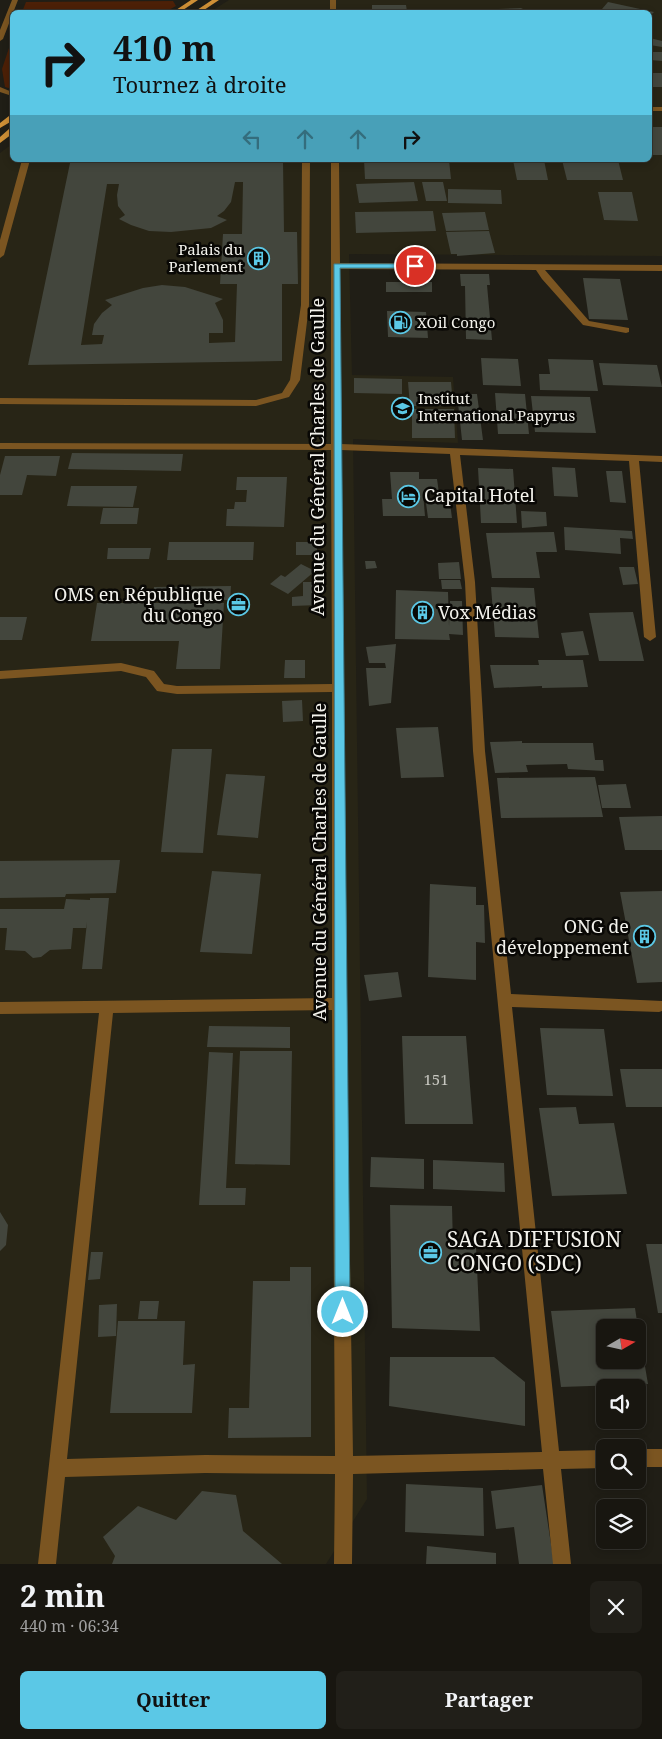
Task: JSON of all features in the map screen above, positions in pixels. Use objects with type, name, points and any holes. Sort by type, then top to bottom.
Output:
[{"type":"main road","points":[[179,10],[195,0]]},
{"type":"main road","points":[[200,10],[216,0]]},
{"type":"main road","points":[[0,141],[10,133]]},
{"type":"street","points":[[0,39],[10,13]]},
{"type":"street","points":[[0,255],[25,162]]},
{"type":"street","points":[[0,402],[256,402],[286,395],[295,380],[305,306],[306,162]]},
{"type":"street","name":"Avenue du Général Charles de Gaulle","points":[[335,162],[339,1004],[344,1465],[343,1564]]},
{"type":"street","points":[[336,266],[662,268]]},
{"type":"street","points":[[539,267],[545,277],[586,322],[626,330]]},
{"type":"street","points":[[0,446],[337,447],[662,459]]},
{"type":"street","points":[[455,452],[470,582],[479,751],[562,1564]]},
{"type":"street","points":[[634,458],[650,637]]},
{"type":"street","points":[[0,675],[121,667],[150,674],[161,688],[176,690],[338,688]]},
{"type":"street","points":[[505,1000],[659,1006]]},
{"type":"street","points":[[0,1008],[339,1004]]},
{"type":"street","points":[[46,1564],[107,1006]]},
{"type":"street","points":[[646,1458],[662,1458]]},
{"type":"street","points":[[57,1468],[205,1464],[344,1465],[596,1459]]},
{"type":"shaded area","points":[[229,0],[662,0],[662,256],[349,254],[352,375],[453,377],[458,443],[353,439],[367,1499],[326,1564],[0,1564],[0,153],[10,146],[10,162],[652,162],[652,10],[213,10]]},
{"type":"shaded area","points":[[173,1],[176,6],[169,10],[23,10],[26,2]]},
{"type":"shaded area","points":[[10,45],[10,88],[5,87],[2,69]]},
{"type":"building","points":[[608,2],[645,10],[608,10],[602,9]]},
{"type":"building","points":[[372,5],[406,5],[407,10],[372,10]]},
{"type":"building","points":[[521,8],[525,10],[497,10]]},
{"type":"building","points":[[652,38],[662,41],[662,47],[652,45]]},
{"type":"building","points":[[652,52],[662,52],[662,61],[652,60]]},
{"type":"building","points":[[652,73],[662,73],[662,87],[652,87]]},
{"type":"building","points":[[652,127],[662,127],[662,155],[652,155]]},
{"type":"building","name":"Palais du Parlement","points":[[283,162],[284,232],[297,232],[298,284],[282,284],[282,361],[28,365],[70,163]],"holes":[[[235,182],[243,182],[242,234],[223,234],[220,284],[237,284],[235,342],[209,343],[209,333],[223,333],[223,320],[215,303],[223,299],[185,287],[162,285],[143,288],[105,300],[112,305],[102,313],[94,324],[92,335],[104,335],[102,344],[81,345],[107,184],[119,184],[118,206],[125,215],[119,219],[149,231],[171,232],[211,228],[227,220],[217,216],[231,202]]]},
{"type":"building","points":[[364,162],[449,162],[451,179],[365,179]]},
{"type":"building","points":[[513,162],[544,162],[548,180],[517,180]]},
{"type":"building","points":[[562,162],[618,162],[623,180],[567,180]]},
{"type":"building","points":[[414,182],[418,201],[359,203],[356,184]]},
{"type":"building","points":[[422,182],[443,182],[447,201],[426,201]]},
{"type":"building","points":[[448,189],[501,190],[502,204],[448,203]]},
{"type":"building","points":[[598,192],[632,192],[638,221],[604,220]]},
{"type":"building","points":[[433,211],[436,231],[356,233],[355,212]]},
{"type":"building","points":[[485,212],[489,230],[446,231],[442,213]]},
{"type":"building","points":[[489,231],[495,253],[457,256],[457,254],[451,254],[446,232]]},
{"type":"building","points":[[460,274],[489,274],[490,285],[487,285],[492,340],[466,339],[465,286],[461,286]]},
{"type":"building","points":[[583,278],[620,279],[628,320],[589,319]]},
{"type":"building","points":[[386,282],[432,282],[432,292],[386,292]]},
{"type":"building","points":[[387,311],[426,312],[428,338],[388,337]]},
{"type":"building","points":[[481,358],[518,359],[521,386],[483,385]]},
{"type":"building","points":[[548,359],[593,360],[598,391],[540,390],[539,374],[550,374]]},
{"type":"building","points":[[599,363],[657,365],[662,387],[603,385]]},
{"type":"building","points":[[354,378],[402,379],[402,394],[354,393]]},
{"type":"building","points":[[408,382],[451,382],[453,406],[410,406]]},
{"type":"building","points":[[495,393],[525,394],[529,434],[498,434]]},
{"type":"building","points":[[457,394],[477,394],[483,440],[462,440]]},
{"type":"building","points":[[531,396],[590,397],[596,433],[535,432]]},
{"type":"building","points":[[412,409],[454,409],[455,438],[412,438]]},
{"type":"building","points":[[72,453],[183,454],[181,471],[68,469]]},
{"type":"building","points":[[5,456],[60,456],[56,476],[27,475],[22,495],[0,495],[0,475]]},
{"type":"building","points":[[552,467],[575,468],[578,497],[554,496]]},
{"type":"building","points":[[478,468],[513,469],[517,523],[481,523]]},
{"type":"building","points":[[606,471],[622,471],[626,503],[610,502]]},
{"type":"building","name":"Capital Hotel","points":[[390,472],[419,472],[419,479],[437,479],[439,493],[423,493],[425,516],[383,516],[382,499],[392,499]]},
{"type":"building","points":[[237,477],[287,477],[284,527],[226,526],[227,509],[234,509],[235,502],[246,502],[247,490],[236,490]]},
{"type":"building","points":[[71,486],[137,486],[133,507],[67,506]]},
{"type":"building","points":[[426,503],[450,503],[452,518],[428,518]]},
{"type":"building","points":[[103,508],[139,508],[137,524],[100,524]]},
{"type":"building","points":[[521,511],[546,512],[547,526],[522,528]]},
{"type":"building","points":[[564,527],[632,531],[633,539],[620,538],[621,554],[565,550]]},
{"type":"building","points":[[554,532],[557,552],[536,552],[540,578],[492,578],[486,533]]},
{"type":"building","points":[[169,542],[254,542],[253,560],[167,560]]},
{"type":"building","points":[[296,542],[317,542],[317,555],[296,555]]},
{"type":"building","points":[[108,548],[151,548],[149,559],[107,559]]},
{"type":"building","points":[[365,561],[375,561],[377,568],[366,569]]},
{"type":"building","points":[[459,562],[461,579],[439,579],[438,563]]},
{"type":"building","points":[[301,564],[315,571],[288,594],[270,584],[281,575],[285,577]]},
{"type":"building","points":[[619,567],[634,567],[638,584],[623,585]]},
{"type":"building","points":[[441,580],[460,580],[462,589],[442,589]]},
{"type":"building","points":[[303,582],[318,582],[319,605],[292,606],[292,597],[303,596]]},
{"type":"building","points":[[231,586],[230,600],[153,601],[154,587]]},
{"type":"building","points":[[491,587],[534,588],[539,638],[495,637]]},
{"type":"building","name":"Vox Médias","points":[[396,590],[448,592],[449,626],[450,601],[462,601],[463,635],[449,634],[450,640],[395,639]]},
{"type":"building","points":[[97,603],[224,603],[220,669],[176,669],[179,641],[91,641]]},
{"type":"building","points":[[633,612],[644,661],[599,661],[589,613]]},
{"type":"building","points":[[0,617],[27,617],[22,640],[0,640]]},
{"type":"building","points":[[583,631],[589,655],[566,656],[561,633]]},
{"type":"building","points":[[396,644],[391,703],[369,706],[366,668],[386,668],[385,663],[369,663],[366,647]]},
{"type":"building","points":[[285,660],[305,660],[305,678],[284,678]]},
{"type":"building","points":[[538,660],[583,660],[588,687],[494,688],[490,665],[539,665]]},
{"type":"building","points":[[302,700],[303,721],[283,722],[282,701]]},
{"type":"building","points":[[438,727],[444,777],[401,778],[396,728]]},
{"type":"building","points":[[522,741],[522,743],[593,743],[595,760],[603,760],[604,771],[568,769],[567,764],[526,765],[528,772],[495,773],[490,742]]},
{"type":"building","points":[[172,749],[212,749],[203,853],[161,852]]},
{"type":"building","points":[[226,774],[265,776],[258,838],[217,835]]},
{"type":"building","points":[[595,777],[603,817],[501,818],[497,778]]},
{"type":"building","points":[[626,784],[631,808],[602,808],[598,785]]},
{"type":"building","points":[[662,816],[662,850],[625,850],[619,817]]},
{"type":"building","points":[[120,860],[116,893],[66,894],[65,897],[0,898],[0,861]]},
{"type":"building","points":[[212,871],[261,874],[252,954],[200,952]]},
{"type":"building","points":[[430,884],[476,887],[476,905],[484,905],[485,943],[476,942],[476,980],[428,977]]},
{"type":"building","name":"ONG de développement","points":[[662,891],[662,982],[637,983],[620,892]]},
{"type":"building","points":[[90,898],[109,898],[102,969],[82,969],[87,922],[86,928],[73,928],[71,949],[50,950],[41,957],[33,958],[25,951],[5,950],[7,928],[0,928],[0,909],[64,909],[66,899],[90,900]]},
{"type":"building","points":[[398,972],[402,997],[369,1001],[364,975]]},
{"type":"building","points":[[209,1026],[290,1027],[290,1048],[207,1047]]},
{"type":"building","points":[[540,1028],[604,1029],[613,1096],[547,1095]]},
{"type":"building","points":[[402,1036],[466,1036],[473,1124],[405,1124]]},
{"type":"building","points":[[240,1051],[292,1051],[290,1165],[235,1164]]},
{"type":"building","points":[[209,1052],[233,1053],[226,1188],[246,1188],[245,1205],[199,1205]]},
{"type":"building","points":[[620,1069],[662,1069],[662,1107],[626,1107]]},
{"type":"building","points":[[576,1107],[579,1124],[614,1123],[627,1194],[552,1196],[539,1108]]},
{"type":"building","points":[[371,1157],[424,1159],[424,1189],[370,1187]]},
{"type":"building","points":[[433,1160],[504,1163],[505,1192],[433,1189]]},
{"type":"building","points":[[390,1205],[452,1206],[453,1246],[476,1247],[480,1331],[392,1328]]},
{"type":"building","points":[[0,1212],[8,1225],[6,1245],[0,1251]]},
{"type":"building","points":[[646,1244],[662,1244],[662,1313],[658,1313]]},
{"type":"building","points":[[91,1252],[103,1252],[100,1279],[88,1280]]},
{"type":"building","points":[[290,1267],[311,1267],[311,1437],[228,1438],[229,1408],[249,1408],[253,1281],[290,1281]]},
{"type":"building","points":[[140,1301],[159,1301],[157,1319],[138,1319]]},
{"type":"building","points":[[117,1304],[116,1336],[98,1337],[99,1305]]},
{"type":"building","points":[[635,1308],[637,1319],[596,1319],[596,1369],[645,1369],[648,1384],[646,1384],[646,1379],[596,1379],[596,1386],[561,1387],[551,1311]]},
{"type":"building","points":[[118,1321],[185,1321],[183,1365],[195,1364],[192,1413],[110,1413]]},
{"type":"building","points":[[390,1357],[494,1357],[525,1382],[525,1426],[389,1406]]},
{"type":"building","points":[[406,1484],[483,1488],[484,1536],[405,1532]]},
{"type":"building","points":[[542,1485],[554,1564],[519,1564],[514,1527],[496,1529],[491,1491]]},
{"type":"building","points":[[202,1491],[236,1495],[243,1531],[282,1564],[112,1564],[115,1556],[103,1537],[138,1506],[176,1520]]},
{"type":"building","points":[[427,1546],[496,1553],[496,1564],[426,1564]]},
{"type":"place","name":"Palais du Parlement","points":[[259,259]]},
{"type":"place","name":"XOil Congo","points":[[401,323]]},
{"type":"place","name":"Institut International Papyrus","points":[[402,408]]},
{"type":"place","name":"Capital Hotel","points":[[408,496]]},
{"type":"place","name":"OMS en République du Congo","points":[[239,605]]},
{"type":"place","name":"Vox Médias","points":[[422,613]]},
{"type":"place","name":"ONG de développement","points":[[645,937]]},
{"type":"place","name":"SAGA DIFFUSION CONGO (SDC)","points":[[431,1252]]},
{"type":"route","points":[[343,1312],[339,984],[336,266],[415,266]]}]
